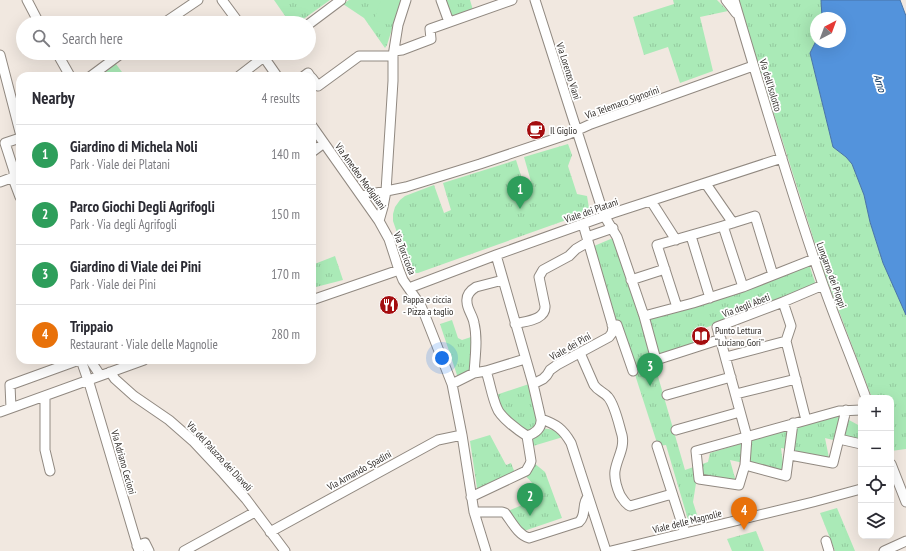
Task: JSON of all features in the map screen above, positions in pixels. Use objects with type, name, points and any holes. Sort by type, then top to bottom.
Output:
[{"type":"street","points":[[26,0],[35,16]]},
{"type":"street","points":[[174,16],[198,0]]},
{"type":"street","points":[[222,0],[234,16]]},
{"type":"street","points":[[316,19],[341,0]]},
{"type":"street","points":[[379,221],[384,205],[386,191],[393,81],[393,53],[398,25],[406,0]]},
{"type":"street","points":[[441,0],[449,22]]},
{"type":"street","points":[[316,83],[318,86],[359,56],[393,53],[402,50],[431,39],[430,29],[512,0]]},
{"type":"street","name":"Via Lorenzo Viani","points":[[535,0],[605,216]]},
{"type":"street","name":"Via dell'Isolotto","points":[[726,0],[739,17]]},
{"type":"street","name":"Via dell'Isolotto","points":[[734,0],[782,158]]},
{"type":"street","points":[[0,54],[16,110]]},
{"type":"street","points":[[61,60],[68,72]]},
{"type":"street","points":[[96,72],[113,60]]},
{"type":"street","points":[[244,72],[257,60]]},
{"type":"street","points":[[268,60],[275,72]]},
{"type":"street","name":"Via Telemaco Signorini","points":[[362,196],[406,187],[480,164],[569,134],[753,66]]},
{"type":"street","name":"Via Amedeo Modigliani","points":[[316,132],[379,221]]},
{"type":"street","points":[[16,139],[5,143],[16,174]]},
{"type":"street","name":"Via Amedeo Modigliani","points":[[316,149],[324,143]]},
{"type":"street","name":"Viale dei Platani","points":[[409,288],[605,216],[782,158]]},
{"type":"street","name":"Lungarno dei Pioppi","points":[[782,158],[814,259],[865,395]]},
{"type":"street","points":[[0,182],[16,176]]},
{"type":"street","points":[[706,184],[733,223]]},
{"type":"street","name":"Via Telemaco Signorini","points":[[384,205],[406,187]]},
{"type":"street","points":[[651,201],[676,240]]},
{"type":"street","points":[[605,216],[617,236],[644,316],[656,360],[721,339],[747,437],[745,466],[739,485],[699,479],[696,451],[747,437],[839,411],[858,410]]},
{"type":"street","points":[[677,307],[656,245],[691,236],[755,216],[773,275]]},
{"type":"street","name":"Via Torcicoda","points":[[379,221],[389,239],[399,270],[421,306],[452,384],[462,435],[474,512],[486,551]]},
{"type":"street","points":[[583,224],[612,325],[617,325],[633,371]]},
{"type":"street","points":[[723,226],[743,287]]},
{"type":"street","points":[[515,324],[536,319],[544,314],[546,310],[539,277],[543,270],[569,256],[588,239],[613,228]]},
{"type":"street","points":[[691,236],[710,298]]},
{"type":"street","points":[[496,255],[533,384],[542,422],[539,429],[527,436]]},
{"type":"street","points":[[644,316],[710,298],[743,287],[814,259]]},
{"type":"street","points":[[631,280],[665,269]]},
{"type":"street","points":[[316,299],[399,270]]},
{"type":"street","points":[[474,373],[476,342],[474,322],[466,302],[467,297],[472,289],[476,287],[503,280]]},
{"type":"street","name":"Via degli Abeti","points":[[721,339],[718,327],[824,285]]},
{"type":"street","name":"Via degli Abeti","points":[[783,302],[791,326],[786,340]]},
{"type":"street","name":"Viale dei Pini","points":[[533,384],[543,379],[550,370],[557,365],[609,337],[612,331],[612,325]]},
{"type":"street","points":[[726,357],[786,340],[806,420]]},
{"type":"street","points":[[580,352],[594,385],[610,400],[618,422],[623,441],[615,476],[621,497],[630,506],[672,494]]},
{"type":"street","points":[[452,384],[474,373],[486,371],[525,359]]},
{"type":"street","points":[[11,408],[10,386],[69,364]]},
{"type":"street","name":"Via Adriano Cecioni","points":[[82,364],[88,380],[138,548]]},
{"type":"street","points":[[93,364],[100,375]]},
{"type":"street","points":[[0,412],[133,364]]},
{"type":"street","points":[[471,497],[526,471],[531,461],[527,436],[518,430],[498,411],[486,371]]},
{"type":"street","name":"Via del Palazzo dei Diavoli","points":[[110,372],[115,379],[134,396],[182,430],[246,499],[285,551]]},
{"type":"street","points":[[667,395],[731,377]]},
{"type":"street","points":[[736,394],[796,378]]},
{"type":"street","points":[[45,396],[45,450],[50,472]]},
{"type":"street","points":[[790,455],[833,463],[846,410]]},
{"type":"street","points":[[676,430],[740,412]]},
{"type":"street","points":[[541,419],[554,424],[563,430],[573,447],[606,551]]},
{"type":"street","points":[[745,466],[786,476],[793,424]]},
{"type":"street","name":"Via Armando Spadini","points":[[270,532],[438,440],[462,435]]},
{"type":"street","points":[[839,438],[858,443]]},
{"type":"street","points":[[657,446],[685,533]]},
{"type":"street","points":[[894,480],[906,502]]},
{"type":"street","name":"Viale delle Magnolie","points":[[611,551],[858,490]]},
{"type":"street","points":[[474,512],[506,513],[520,532],[529,538],[582,520],[584,503],[588,497]]},
{"type":"street","points":[[184,551],[255,512]]},
{"type":"street","points":[[826,541],[829,551]]},
{"type":"street","points":[[884,551],[906,541]]},
{"type":"street","points":[[138,548],[145,543],[150,551]]},
{"type":"green space","points":[[274,0],[330,0],[308,16],[285,16]]},
{"type":"green space","points":[[349,0],[401,0],[385,48],[364,18],[343,4]]},
{"type":"green space","points":[[381,0],[398,0],[391,25],[374,20]]},
{"type":"green space","points":[[446,0],[470,0],[473,10],[455,17],[451,14]]},
{"type":"green space","points":[[673,0],[717,0],[728,11],[700,17],[713,71],[680,83],[668,47],[644,55],[633,17],[674,4]]},
{"type":"green space","points":[[738,0],[821,0],[822,12],[810,12],[810,48],[812,48],[810,53],[833,147],[846,157],[852,164],[864,195],[870,222],[883,263],[906,315],[906,449],[894,451],[894,395],[871,395],[824,272]]},
{"type":"green space","points":[[116,64],[122,72],[105,72]]},
{"type":"green space","points":[[568,144],[572,155],[568,166],[577,194],[587,196],[589,208],[586,213],[418,273],[414,273],[410,270],[393,221],[395,207],[405,196],[434,185],[444,213],[451,210],[443,183],[516,160],[525,188],[532,185],[524,157]]},
{"type":"green space","points":[[613,238],[641,319],[809,264],[816,285],[705,328],[710,342],[653,359],[685,470],[708,462],[710,453],[838,414],[858,425],[858,446],[825,438],[829,458],[781,448],[784,472],[730,460],[736,482],[697,477],[693,502],[699,521],[689,523],[666,445],[658,446],[618,322],[615,321],[594,246]]},
{"type":"green space","points":[[335,256],[343,280],[316,287],[316,263]]},
{"type":"green space","points":[[452,320],[458,338],[462,340],[474,336],[472,371],[458,378],[440,324]]},
{"type":"green space","points":[[529,384],[538,415],[538,427],[526,433],[502,413],[496,395]]},
{"type":"green space","points":[[543,429],[552,430],[563,437],[533,446],[532,439]]},
{"type":"green space","points":[[490,435],[506,465],[511,463],[515,473],[478,489],[470,441]]},
{"type":"green space","points":[[534,463],[545,472],[562,518],[524,531],[508,511],[541,497],[532,482],[524,475]]},
{"type":"green space","points":[[837,508],[855,551],[835,551],[820,513]]},
{"type":"green space","points":[[756,531],[764,551],[732,551],[727,539]]},
{"type":"water","name":"Arno","points":[[821,0],[900,0],[906,16],[906,315],[883,263],[870,222],[864,195],[852,164],[846,157],[833,147],[810,53],[812,48],[846,48],[846,12],[822,12]]},
{"type":"place","name":"Il Giglio","points":[[536,130]]},
{"type":"place","name":"Giardino di Michela Noli","points":[[520,209]]},
{"type":"place","name":"Pappa e ciccia - Pizza a taglio","points":[[389,305]]},
{"type":"place","name":"Punto Lettura “Luciano Gori”","points":[[701,336]]},
{"type":"place","name":"Giardino di Viale dei Pini","points":[[650,386]]},
{"type":"place","name":"Parco Giochi Degli Agrifogli","points":[[530,516]]},
{"type":"place","name":"Trippaio","points":[[744,530]]}]
